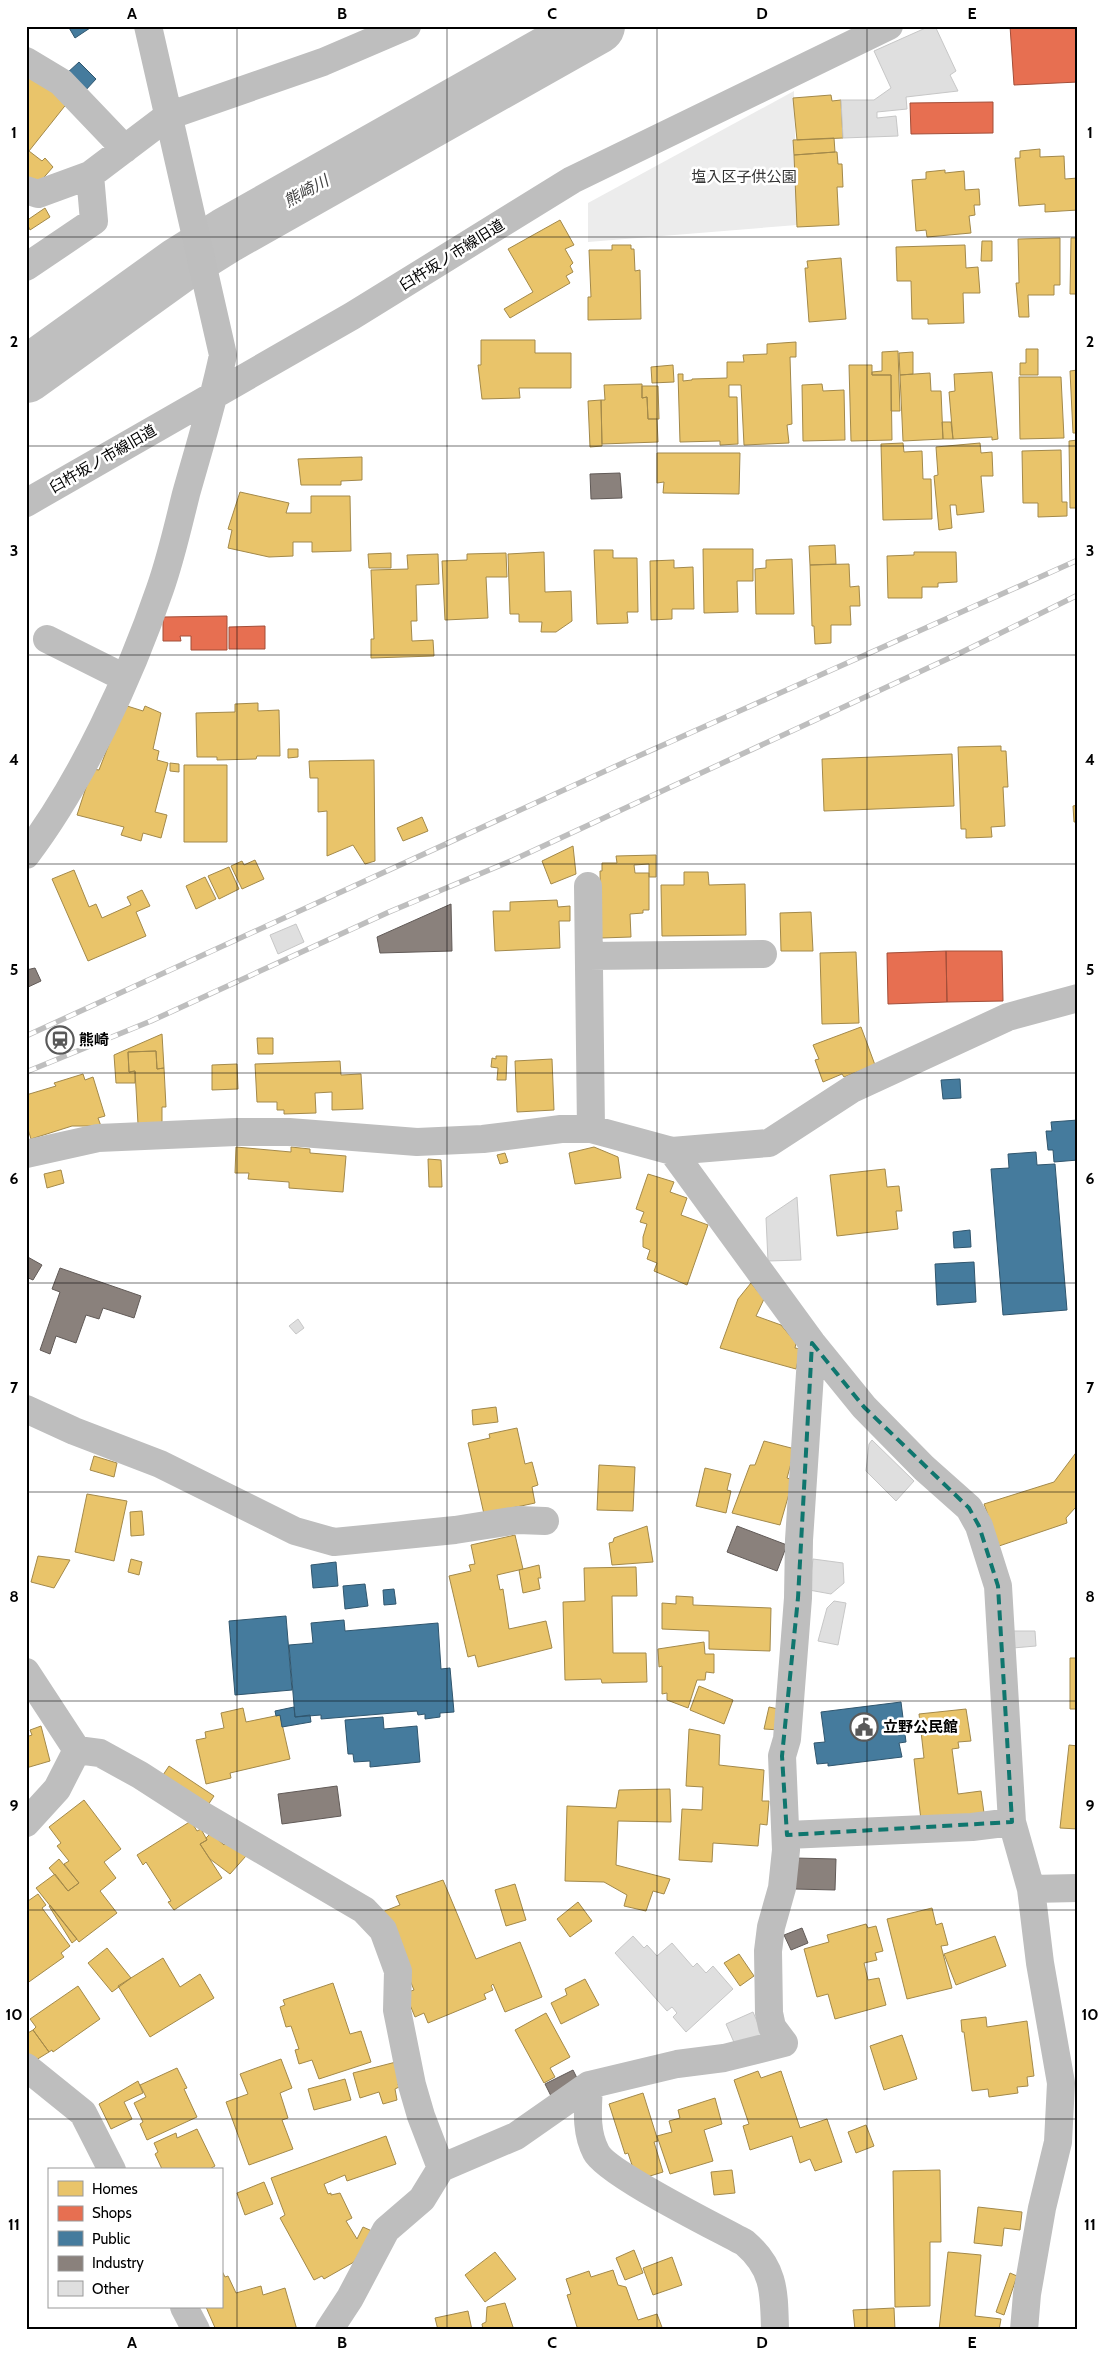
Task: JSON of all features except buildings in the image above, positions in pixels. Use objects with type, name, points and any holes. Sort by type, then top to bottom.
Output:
[{"type":"street","points":[[26,855],[41,835],[88,755],[118,674],[139,647],[161,587],[215,394],[222,356],[148,26]]},
{"type":"street","points":[[26,190],[38,194],[90,175],[168,116],[323,62],[407,26]]},
{"type":"street","name":"臼杵坂ノ市線旧道","points":[[26,503],[352,316],[572,180],[889,26]]},
{"type":"street","points":[[26,61],[60,82],[125,149]]},
{"type":"street","points":[[26,267],[94,221],[90,175]]},
{"type":"street","points":[[47,639],[118,674]]},
{"type":"street","points":[[588,886],[591,1129]]},
{"type":"street","points":[[589,956],[763,954]]},
{"type":"street","points":[[26,1154],[98,1138],[289,1132],[416,1142],[483,1139],[525,1132],[561,1129],[591,1129],[672,1151],[769,1143],[852,1089],[1008,1017],[1078,998]]},
{"type":"street","points":[[672,1151],[812,1343],[864,1407],[924,1468],[969,1508],[979,1526],[998,1586],[1012,1822],[1030,1889],[1040,1963],[1061,2083],[1058,2142],[1042,2208],[1027,2294],[1024,2330]]},
{"type":"street","points":[[329,2330],[350,2298],[386,2230],[422,2199],[441,2168],[516,2136],[589,2085],[677,2064],[724,2058],[784,2042],[772,2026],[769,2012],[768,1951],[771,1927],[782,1888],[786,1835],[782,1756],[787,1739],[798,1598],[799,1540],[812,1343]]},
{"type":"street","points":[[26,1409],[74,1431],[160,1464],[295,1531],[334,1542],[455,1530],[518,1520],[545,1521]]},
{"type":"street","points":[[26,1672],[77,1750],[100,1753],[140,1775],[202,1815],[364,1910],[383,1930],[398,1971],[397,2010],[412,2085],[421,2116],[441,2168]]},
{"type":"street","points":[[26,1823],[57,1789],[77,1750]]},
{"type":"street","points":[[786,1835],[972,1826],[1012,1822]]},
{"type":"street","points":[[1030,1889],[1078,1888]]},
{"type":"street","points":[[26,2067],[83,2113],[111,2168]]},
{"type":"street","points":[[589,2085],[587,2123],[596,2154],[628,2179],[745,2243],[755,2252],[771,2278],[775,2330]]},
{"type":"street","points":[[1008,2330],[1009,2324],[1027,2294]]},
{"type":"street","points":[[185,2308],[196,2330]]},
{"type":"highlighted area","points":[[812,1343],[864,1407],[969,1508],[979,1526],[998,1586],[1012,1822],[787,1835],[782,1756],[798,1598]]},
{"type":"green space","name":"塩入区子供公園","points":[[794,91],[797,225],[588,242],[588,203]]},
{"type":"waterway","name":"熊崎川","points":[[26,375],[179,265],[227,235],[597,26]]},
{"type":"railway","points":[[26,1036],[625,762],[1078,560]]},
{"type":"railway","points":[[26,1072],[151,1021],[389,912],[513,860],[956,655],[1078,595]]},
{"type":"place","name":"熊崎","points":[[60,1040]]},
{"type":"place","name":"立野公民館","points":[[864,1727]]}]
